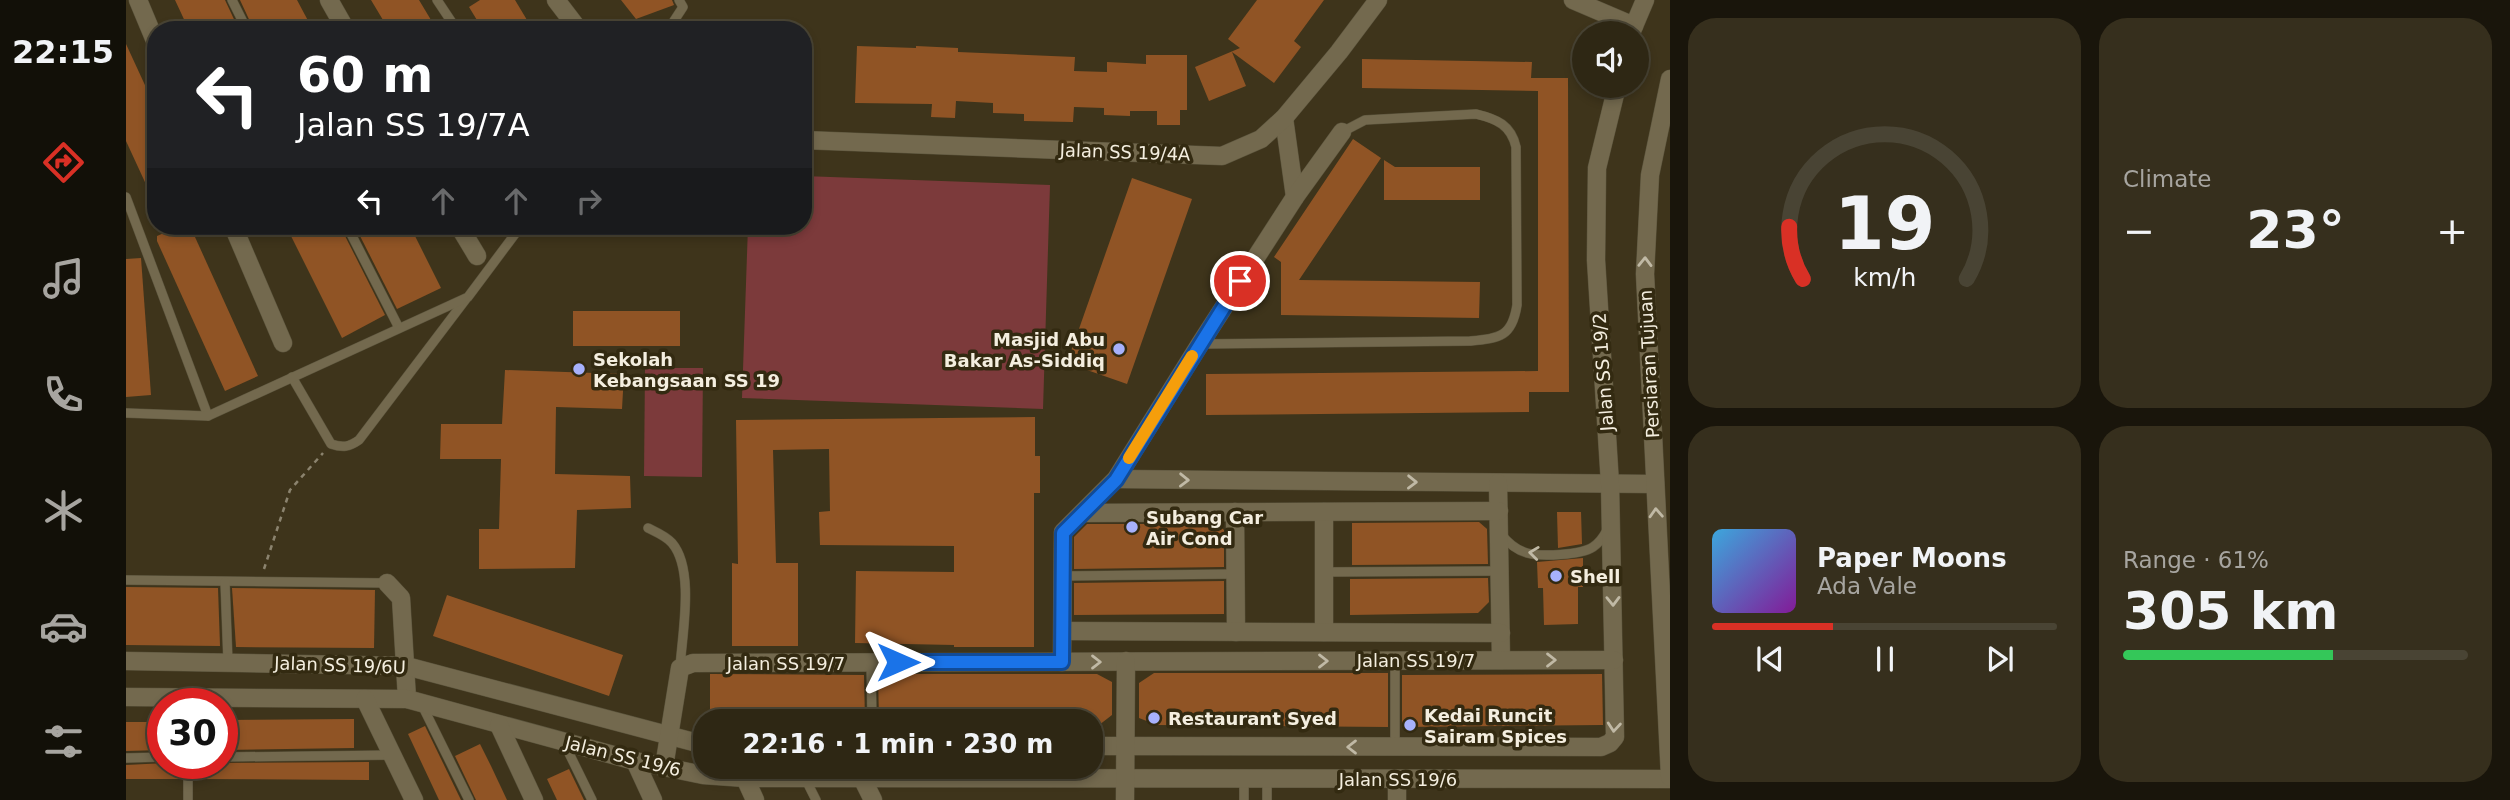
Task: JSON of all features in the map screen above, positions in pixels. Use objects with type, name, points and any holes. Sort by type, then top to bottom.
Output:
[{"type":"street","points":[[138,0],[147,22]]},
{"type":"street","points":[[329,0],[341,21]]},
{"type":"street","points":[[556,0],[572,21]]},
{"type":"street","name":"Jalan SS 19/4A","points":[[812,140],[1222,156],[1261,139],[1284,118],[1378,0]]},
{"type":"street","points":[[1573,0],[1614,21]]},
{"type":"street","points":[[1636,21],[1645,0]]},
{"type":"street","name":"Persiaran Tujuan","points":[[1670,79],[1656,139],[1646,215],[1645,274],[1670,778]]},
{"type":"street","name":"Jalan SS 19/2","points":[[1614,98],[1597,168],[1596,234],[1610,484],[1614,660]]},
{"type":"street","points":[[1284,118],[1295,197]]},
{"type":"street","points":[[1062,662],[1063,533],[1116,480],[1295,197],[1342,132]]},
{"type":"street","points":[[237,235],[283,343]]},
{"type":"street","points":[[464,235],[477,256]]},
{"type":"street","points":[[1116,480],[1655,484]]},
{"type":"street","points":[[1498,483],[1501,660]]},
{"type":"street","points":[[1083,513],[1499,511]]},
{"type":"street","points":[[1235,512],[1236,632]]},
{"type":"street","points":[[1324,512],[1324,632]]},
{"type":"street","points":[[387,583],[401,598],[405,666],[414,701]]},
{"type":"street","points":[[1063,631],[1501,633]]},
{"type":"street","name":"Jalan SS 19/6U","points":[[126,660],[405,666],[670,735]]},
{"type":"street","points":[[1103,746],[1601,747],[1615,737],[1614,660]]},
{"type":"street","name":"Jalan SS 19/7","points":[[680,668],[693,663],[1614,660]]},
{"type":"street","points":[[1125,800],[1126,662]]},
{"type":"street","points":[[664,767],[680,668]]},
{"type":"street","name":"Jalan SS 19/6","points":[[126,697],[147,698]]},
{"type":"street","points":[[365,699],[414,800]]},
{"type":"street","name":"Jalan SS 19/6","points":[[238,700],[414,701],[635,761],[693,773]]},
{"type":"street","points":[[499,724],[534,800]]},
{"type":"street","points":[[670,735],[693,742]]},
{"type":"street","points":[[635,761],[653,800]]},
{"type":"street","name":"Jalan SS 19/6","points":[[1103,779],[1670,778]]},
{"type":"street","points":[[745,779],[755,800]]},
{"type":"street","points":[[862,779],[873,800]]},
{"type":"street","points":[[1396,779],[1397,800]]},
{"type":"lane","points":[[232,0],[242,21]]},
{"type":"lane","points":[[437,0],[451,21]]},
{"type":"lane","points":[[674,21],[683,7],[680,0]]},
{"type":"lane","points":[[1200,344],[1470,341],[1490,339],[1505,333],[1514,323],[1517,305],[1516,147],[1513,134],[1507,127],[1492,117],[1476,114],[1365,120],[1342,132]]},
{"type":"lane","points":[[126,197],[208,416]]},
{"type":"lane","points":[[352,235],[399,328]]},
{"type":"lane","points":[[292,377],[331,444],[347,447],[359,440],[514,235]]},
{"type":"lane","points":[[126,413],[208,416],[468,297]]},
{"type":"lane","points":[[1499,533],[1513,547],[1525,553],[1536,555],[1573,552],[1587,550],[1598,543],[1611,522]]},
{"type":"lane","points":[[648,528],[670,541],[680,556],[685,578],[680,668]]},
{"type":"lane","points":[[1324,572],[1501,571]]},
{"type":"lane","points":[[1063,576],[1236,574]]},
{"type":"lane","points":[[126,580],[387,583]]},
{"type":"lane","points":[[225,582],[228,662]]},
{"type":"lane","points":[[1395,660],[1395,747]]},
{"type":"lane","points":[[871,662],[872,709]]},
{"type":"lane","points":[[414,701],[469,800]]},
{"type":"lane","points":[[563,742],[592,800]]},
{"type":"lane","points":[[238,757],[393,755]]},
{"type":"lane","points":[[126,758],[147,757]]},
{"type":"lane","points":[[188,779],[188,800]]},
{"type":"lane","points":[[806,779],[816,800]]},
{"type":"lane","points":[[1244,779],[1244,800]]},
{"type":"lane","points":[[1267,779],[1267,800]]},
{"type":"path","points":[[260,582],[290,490],[331,444]]},
{"type":"shaded area","points":[[812,176],[1050,185],[1043,409],[742,398],[748,235],[812,235]]},
{"type":"shaded area","points":[[645,368],[703,368],[702,477],[644,476]]},
{"type":"building","points":[[175,0],[225,0],[235,21],[185,21]]},
{"type":"building","points":[[240,0],[297,0],[308,21],[250,21]]},
{"type":"building","points":[[371,0],[419,0],[432,21],[384,21]]},
{"type":"building","points":[[480,0],[515,0],[528,21],[478,21],[469,7]]},
{"type":"building","points":[[621,0],[672,0],[674,5],[636,19]]},
{"type":"building","points":[[1257,0],[1324,0],[1294,41],[1301,47],[1274,83],[1232,52],[1246,86],[1209,101],[1195,67],[1240,48],[1228,39]]},
{"type":"building","points":[[126,44],[147,90],[147,186],[126,141]]},
{"type":"building","points":[[857,46],[958,48],[958,52],[1075,57],[1074,71],[1107,72],[1107,62],[1146,64],[1146,55],[1187,55],[1187,110],[1180,110],[1180,125],[1157,125],[1157,111],[1130,111],[1130,116],[1104,115],[1104,108],[1074,107],[1073,122],[1024,121],[1024,114],[993,113],[993,103],[956,101],[955,118],[931,117],[932,104],[855,103]]},
{"type":"building","points":[[1362,59],[1532,62],[1531,78],[1568,78],[1569,392],[1529,392],[1529,412],[1206,415],[1206,374],[1538,371],[1538,91],[1362,88]]},
{"type":"building","points":[[1353,139],[1381,158],[1299,280],[1480,282],[1479,318],[1281,315],[1281,262],[1274,257]]},
{"type":"building","points":[[1384,160],[1395,167],[1480,167],[1480,200],[1384,200]]},
{"type":"building","points":[[1132,178],[1192,199],[1127,384],[1067,363]]},
{"type":"building","points":[[194,235],[258,376],[225,391],[157,236]]},
{"type":"building","points":[[290,235],[345,235],[385,315],[342,338]]},
{"type":"building","points":[[360,235],[414,235],[441,288],[397,309]]},
{"type":"building","points":[[141,258],[151,395],[126,397],[126,259]]},
{"type":"building","points":[[573,311],[680,311],[680,346],[573,346]]},
{"type":"building","points":[[505,370],[624,374],[622,409],[556,407],[555,474],[630,476],[631,508],[577,510],[575,568],[479,569],[479,529],[499,529],[501,459],[440,459],[441,424],[502,424]]},
{"type":"building","points":[[1035,417],[1035,456],[1040,456],[1040,493],[1034,493],[1034,647],[855,643],[856,571],[954,572],[954,546],[820,545],[819,512],[830,511],[829,449],[773,450],[776,563],[798,563],[798,646],[732,646],[732,563],[738,564],[736,420]]},
{"type":"building","points":[[1557,512],[1581,512],[1582,544],[1558,548]]},
{"type":"building","points":[[1479,522],[1487,529],[1488,564],[1352,565],[1352,523]]},
{"type":"building","points":[[1087,524],[1217,524],[1224,530],[1224,567],[1074,569],[1074,537]]},
{"type":"building","points":[[1583,558],[1583,587],[1578,587],[1578,624],[1544,625],[1543,588],[1538,588],[1537,562]]},
{"type":"building","points":[[1488,578],[1489,602],[1478,613],[1350,615],[1350,579]]},
{"type":"building","points":[[1224,581],[1224,614],[1074,615],[1074,583]]},
{"type":"building","points":[[126,587],[218,588],[220,646],[126,645]]},
{"type":"building","points":[[232,588],[375,590],[374,648],[236,647]]},
{"type":"building","points":[[447,595],[623,655],[609,696],[433,636]]},
{"type":"building","points":[[1154,673],[1388,673],[1388,727],[1157,725],[1139,718],[1139,683]]},
{"type":"building","points":[[710,674],[864,675],[865,709],[710,709]]},
{"type":"building","points":[[878,674],[1097,674],[1112,682],[1112,715],[1103,722],[1103,709],[879,709]]},
{"type":"building","points":[[1602,674],[1603,725],[1402,727],[1402,675]]},
{"type":"building","points":[[354,719],[354,748],[238,750],[238,720]]},
{"type":"building","points":[[126,722],[147,722],[147,750],[126,751]]},
{"type":"building","points":[[425,726],[461,800],[439,800],[408,734]]},
{"type":"building","points":[[480,744],[507,800],[476,800],[455,756]]},
{"type":"building","points":[[369,762],[369,780],[195,779],[238,779],[238,763]]},
{"type":"building","points":[[147,764],[147,779],[126,779],[126,765]]},
{"type":"building","points":[[569,769],[584,800],[557,800],[547,779]]},
{"type":"slow traffic","points":[[1129,458],[1192,356]]},
{"type":"place","name":"Masjid Abu Bakar As-Siddiq","points":[[1119,349]]},
{"type":"place","name":"Sekolah Kebangsaan SS 19","points":[[579,369]]},
{"type":"place","name":"Subang Car Air Cond","points":[[1132,527]]},
{"type":"place","name":"Shell","points":[[1556,576]]},
{"type":"place","name":"Restaurant Syed","points":[[1154,718]]},
{"type":"place","name":"Kedai Runcit Sairam Spices","points":[[1410,725]]},
{"type":"route","points":[[898,662],[1062,662],[1063,533],[1116,480],[1240,281]]}]
